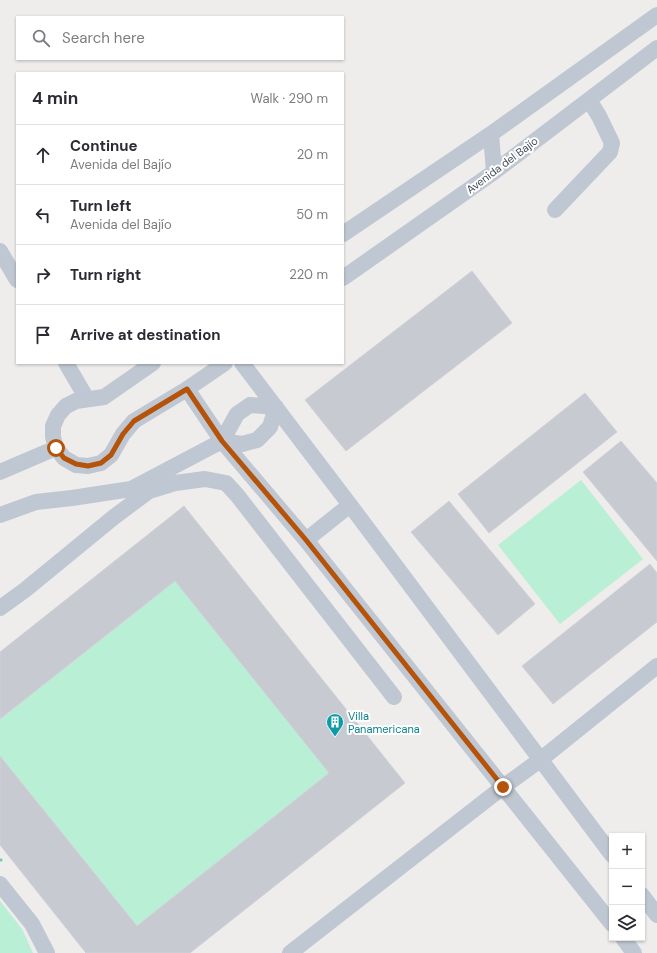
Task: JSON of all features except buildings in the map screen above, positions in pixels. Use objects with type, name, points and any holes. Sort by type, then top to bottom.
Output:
[{"type":"street","points":[[344,233],[491,134],[657,15]]},
{"type":"street","name":"Avenida del Bajío","points":[[344,277],[494,172],[657,48]]},
{"type":"street","points":[[555,210],[610,152],[612,143],[599,116],[589,100]]},
{"type":"street","points":[[491,134],[494,172]]},
{"type":"street","points":[[0,251],[16,278]]},
{"type":"street","points":[[67,364],[87,399]]},
{"type":"street","points":[[152,364],[104,396],[76,401],[66,406],[58,415],[53,426],[53,437],[56,448],[64,458],[76,464],[88,466],[101,463],[111,455],[123,434],[134,421],[187,389],[224,364]]},
{"type":"street","points":[[243,364],[609,851]]},
{"type":"street","points":[[187,389],[222,441],[306,540],[609,920]]},
{"type":"street","points":[[0,515],[36,502],[131,489],[222,441],[237,414],[250,405],[276,407]]},
{"type":"street","points":[[222,441],[242,444],[257,440],[270,427],[276,407]]},
{"type":"street","points":[[0,472],[56,448]]},
{"type":"street","points":[[0,608],[25,590],[114,517],[150,491],[175,483],[205,479],[226,483],[237,495],[394,697]]},
{"type":"street","points":[[306,540],[350,505]]},
{"type":"street","points":[[290,953],[503,787],[540,760],[657,666]]},
{"type":"street","points":[[0,884],[32,924],[47,953]]},
{"type":"street","points":[[645,899],[657,915]]},
{"type":"street","points":[[625,941],[634,953]]},
{"type":"green space","points":[[581,480],[643,559],[560,624],[498,545]]},
{"type":"green space","points":[[175,581],[329,773],[137,926],[0,756],[0,719]]},
{"type":"green space","points":[[0,901],[22,929],[33,953],[0,953]]},
{"type":"place","name":"Villa Panamericana","points":[[335,737]]},
{"type":"route","points":[[56,448],[64,458],[76,464],[88,466],[101,463],[111,455],[123,434],[134,421],[187,389],[222,441],[306,540],[503,787]]}]
